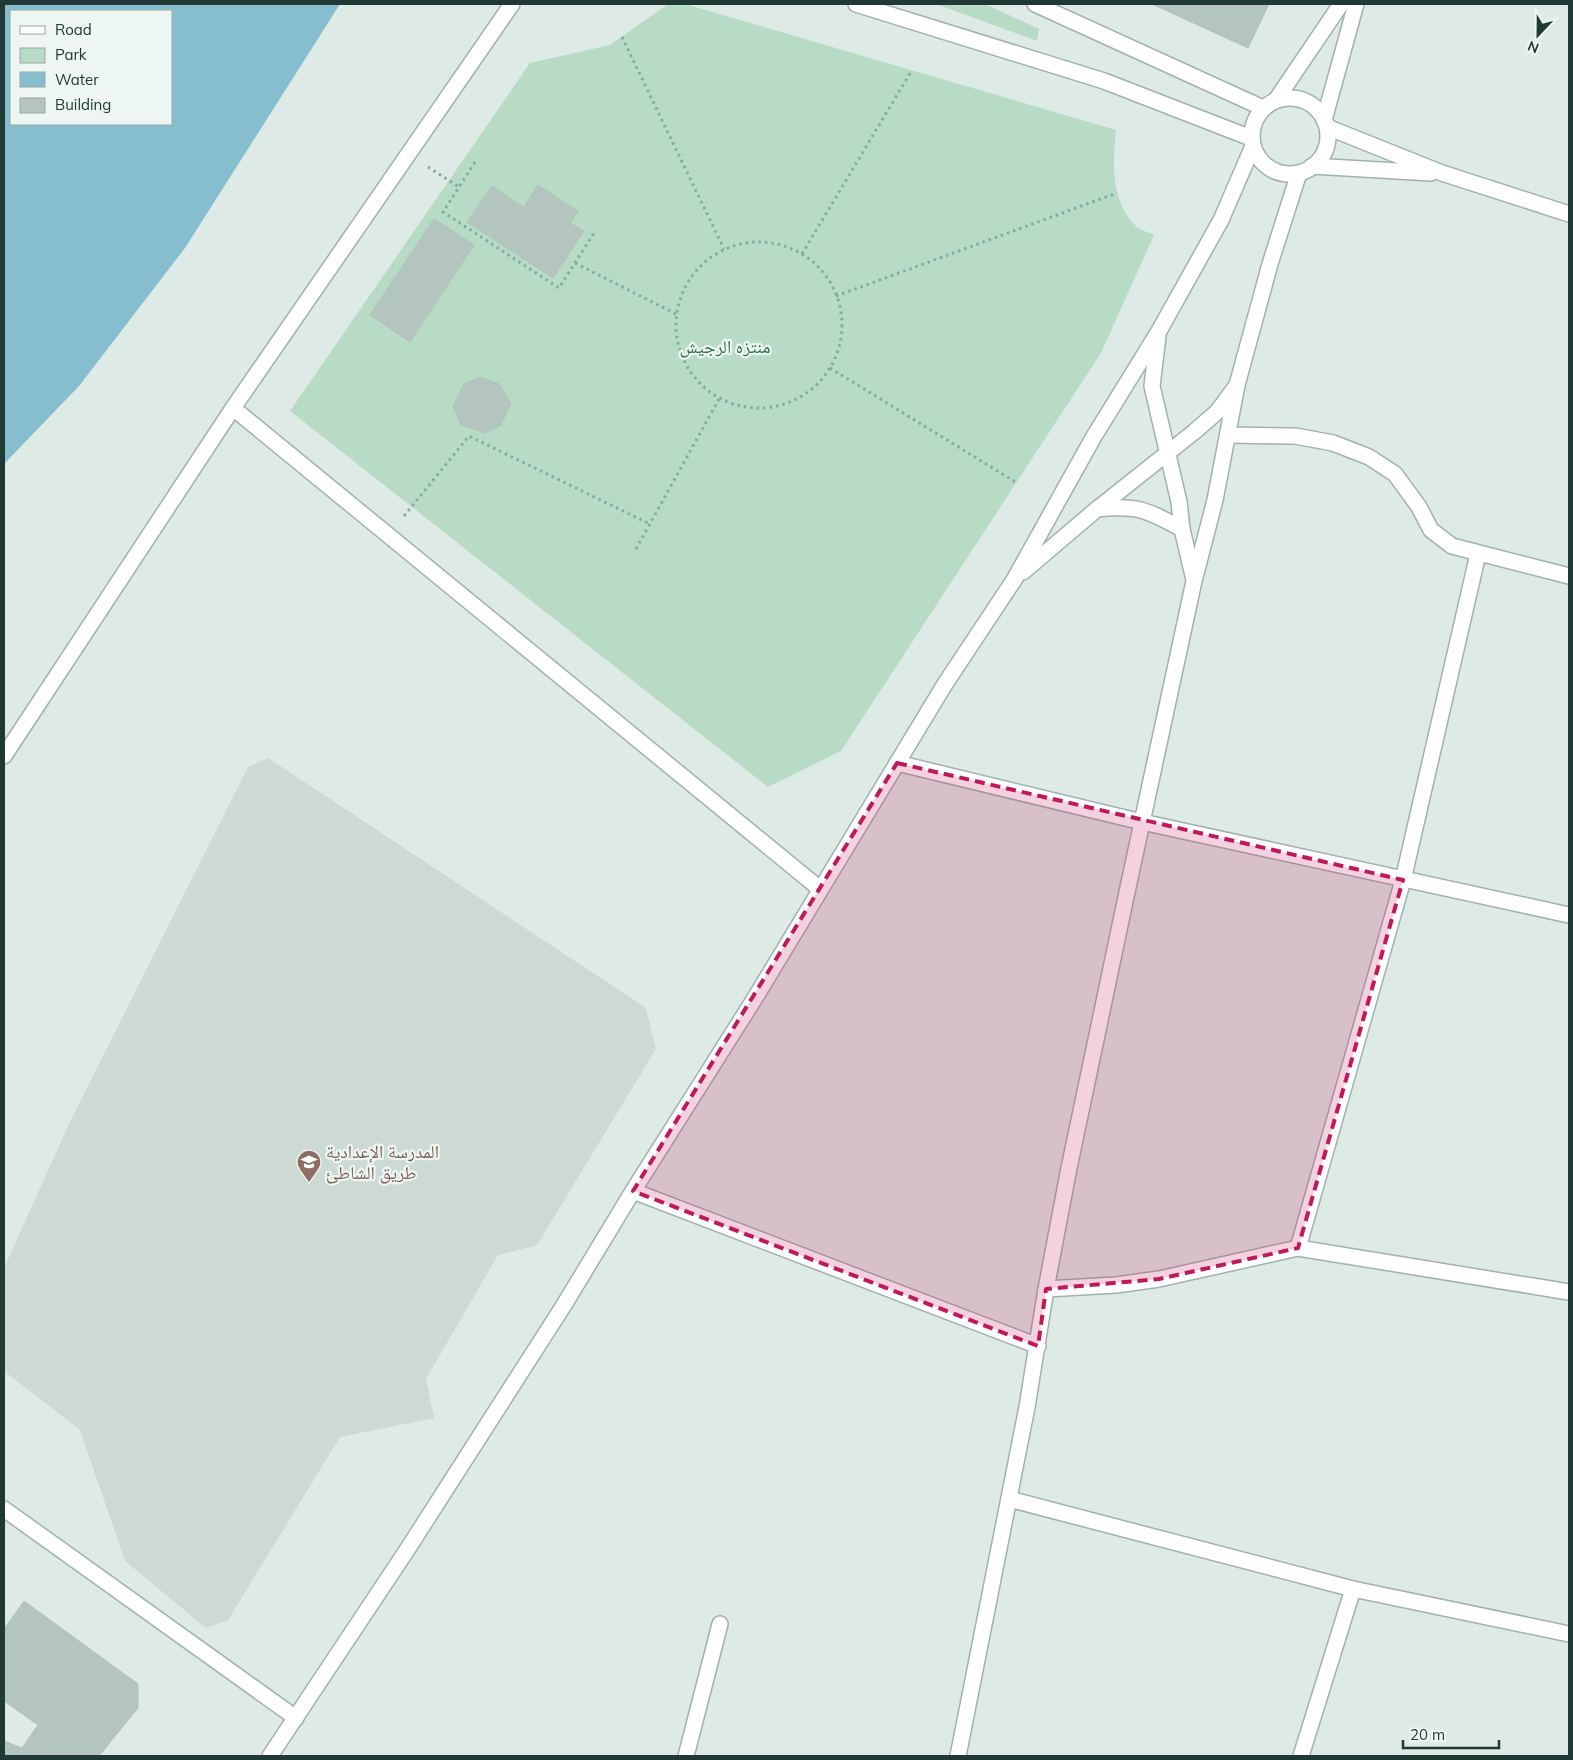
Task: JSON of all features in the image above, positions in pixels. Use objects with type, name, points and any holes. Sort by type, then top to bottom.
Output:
[{"type":"street","points":[[4,756],[233,408],[512,4]]},
{"type":"street","points":[[1035,4],[1269,104],[1287,97],[1299,98],[1310,103],[1318,110],[1326,123],[1442,173],[1569,214]]},
{"type":"street","points":[[270,1756],[407,1550],[564,1305],[633,1191],[755,998],[945,684],[1014,580],[1093,438],[1159,331],[1220,220],[1252,142],[1254,122],[1341,4]]},
{"type":"street","points":[[958,1756],[1038,1346],[1046,1289],[1081,1110],[1194,581],[1215,500],[1237,385],[1270,264],[1306,170],[1320,158],[1326,149],[1328,138],[1326,123],[1356,4]]},
{"type":"street","points":[[866,5],[1104,82],[1252,142],[1258,156],[1266,165],[1276,171],[1288,174],[1306,170],[1442,173]]},
{"type":"street","points":[[1159,331],[1152,386],[1179,502],[1182,529],[1194,581]]},
{"type":"street","points":[[1014,580],[1097,509],[1217,412],[1237,385]]},
{"type":"street","points":[[233,408],[820,889]]},
{"type":"street","points":[[1228,435],[1296,436],[1333,443],[1368,457],[1396,474],[1431,530],[1452,546],[1569,576]]},
{"type":"street","points":[[1097,509],[1125,507],[1145,511],[1157,514],[1182,529]]},
{"type":"street","points":[[1298,1248],[1403,880],[1478,554]]},
{"type":"street","points":[[897,763],[1142,822],[1569,915]]},
{"type":"street","points":[[633,1191],[1038,1346]]},
{"type":"street","points":[[1046,1289],[1116,1285],[1159,1280],[1298,1248],[1569,1292]]},
{"type":"street","points":[[1008,1499],[1354,1589],[1569,1634]]},
{"type":"street","points":[[4,1510],[296,1718]]},
{"type":"street","points":[[1301,1756],[1354,1589]]},
{"type":"street","points":[[686,1756],[720,1624]]},
{"type":"path","points":[[622,37],[724,249]]},
{"type":"path","points":[[802,254],[912,70]]},
{"type":"path","points":[[408,154],[459,187]]},
{"type":"path","points":[[475,162],[443,212],[559,288],[594,233]]},
{"type":"path","points":[[836,296],[1117,193]]},
{"type":"path","points":[[764,241],[792,247],[802,254],[815,262],[832,283],[842,308],[842,335],[835,361],[819,383],[798,399],[772,408],[745,407],[719,399],[697,382],[681,358],[675,330],[677,302],[690,276],[710,256],[736,244],[764,241]]},
{"type":"path","points":[[575,264],[676,314]]},
{"type":"path","points":[[830,368],[1017,483]]},
{"type":"path","points":[[636,549],[719,399]]},
{"type":"path","points":[[388,536],[469,436],[650,524]]},
{"type":"highlighted area","points":[[897,763],[1403,880],[1298,1248],[1159,1279],[1046,1289],[1038,1346],[633,1191]]},
{"type":"shaded area","name":"المدرسة الإعدادية طريق الشاطئ","points":[[268,758],[646,1008],[656,1049],[537,1245],[498,1255],[426,1379],[434,1418],[340,1437],[228,1620],[206,1628],[125,1561],[80,1430],[4,1371],[4,1268],[70,1122],[248,767]]},
{"type":"green space","name":"منتزه الرجيش","points":[[668,4],[685,4],[1116,130],[1114,167],[1117,191],[1121,203],[1126,214],[1136,226],[1154,235],[1101,353],[841,751],[768,787],[290,411],[530,63],[610,45]]},
{"type":"green space","points":[[936,4],[985,4],[1039,29],[1037,41]]},
{"type":"water","points":[[4,4],[340,4],[185,248],[79,386],[4,464]]},
{"type":"building","points":[[1152,4],[1269,4],[1248,48]]},
{"type":"building","points":[[538,185],[578,211],[570,223],[584,231],[553,278],[467,222],[492,186],[524,207]]},
{"type":"building","points":[[434,219],[474,245],[410,342],[370,315]]},
{"type":"building","points":[[480,377],[499,384],[511,403],[501,425],[485,433],[461,425],[453,406],[464,384]]},
{"type":"building","points":[[24,1601],[138,1684],[138,1708],[99,1756],[4,1756],[4,1741],[22,1748],[38,1725],[4,1701],[4,1629]]},
{"type":"place","name":"المدرسة الإعدادية طريق الشاطئ","points":[[309,1183]]}]
